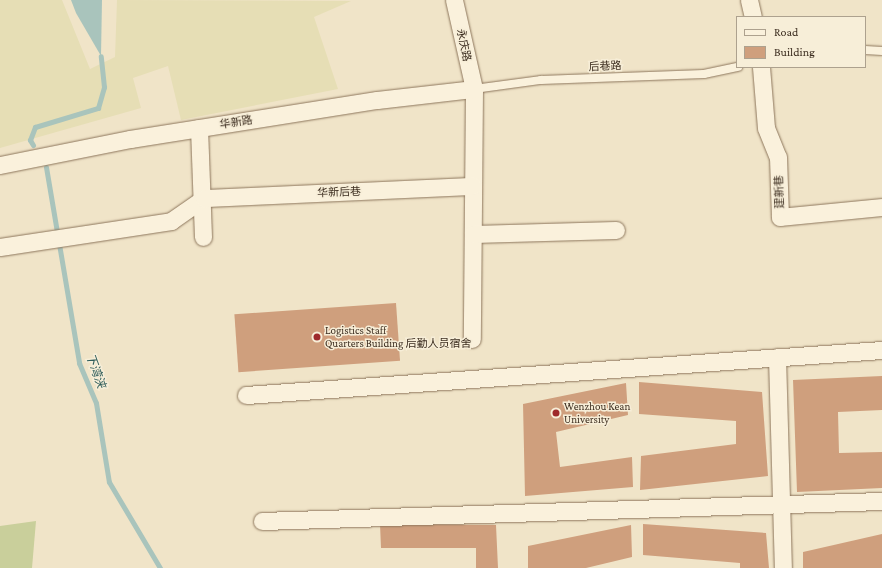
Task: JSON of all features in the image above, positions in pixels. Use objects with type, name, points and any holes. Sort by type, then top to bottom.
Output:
[{"type":"street","name":"永庆路","points":[[454,0],[474,89],[472,339]]},
{"type":"street","points":[[749,0],[753,16]]},
{"type":"street","name":"建新巷","points":[[761,68],[766,128],[778,156],[780,217],[882,207]]},
{"type":"street","name":"华新路","points":[[0,165],[199,128],[377,100],[474,89]]},
{"type":"street","points":[[199,128],[204,198],[204,237]]},
{"type":"street","name":"华新后巷","points":[[204,198],[473,186]]},
{"type":"street","points":[[0,247],[171,221],[204,198]]},
{"type":"street","points":[[473,234],[616,230]]},
{"type":"street","points":[[246,395],[882,350]]},
{"type":"street","points":[[777,357],[783,568]]},
{"type":"street","points":[[262,521],[882,501]]},
{"type":"lane","points":[[866,50],[882,51]]},
{"type":"lane","name":"后巷路","points":[[474,89],[541,80],[704,74],[736,67]]},
{"type":"shaded area","points":[[0,0],[62,0],[90,69],[115,57],[117,0],[351,1],[314,17],[338,89],[181,120],[168,66],[133,78],[141,108],[0,148]]},
{"type":"green space","points":[[36,521],[32,568],[0,568],[0,526]]},
{"type":"water","points":[[71,0],[102,0],[101,56],[76,13]]},
{"type":"building","name":"Logistics Staff Quarters Building 后勤人员宿舍","points":[[396,303],[400,361],[238,372],[234,314]]},
{"type":"building","points":[[882,376],[882,410],[838,412],[839,453],[882,452],[882,488],[797,492],[793,380]]},
{"type":"building","points":[[639,382],[762,392],[768,476],[640,490],[641,456],[736,444],[736,421],[639,414]]},
{"type":"building","points":[[626,383],[628,415],[556,432],[560,467],[632,457],[633,487],[525,496],[523,404]]},
{"type":"building","points":[[380,524],[496,525],[498,568],[476,568],[476,548],[381,548]]},
{"type":"building","points":[[643,524],[766,533],[769,568],[740,568],[740,563],[643,555]]},
{"type":"building","points":[[631,525],[632,557],[586,568],[528,568],[528,546]]},
{"type":"building","points":[[882,534],[882,568],[803,568],[803,552]]},
{"type":"waterway","name":"下湾浃","points":[[33,145],[30,140],[35,127],[98,108],[104,87],[101,56]]},
{"type":"waterway","name":"下湾浃","points":[[46,167],[79,363],[96,403],[109,482],[160,568]]},
{"type":"place","name":"Logistics Staff Quarters Building 后勤人员宿舍","points":[[317,337]]},
{"type":"place","name":"Wenzhou Kean University","points":[[556,413]]}]
